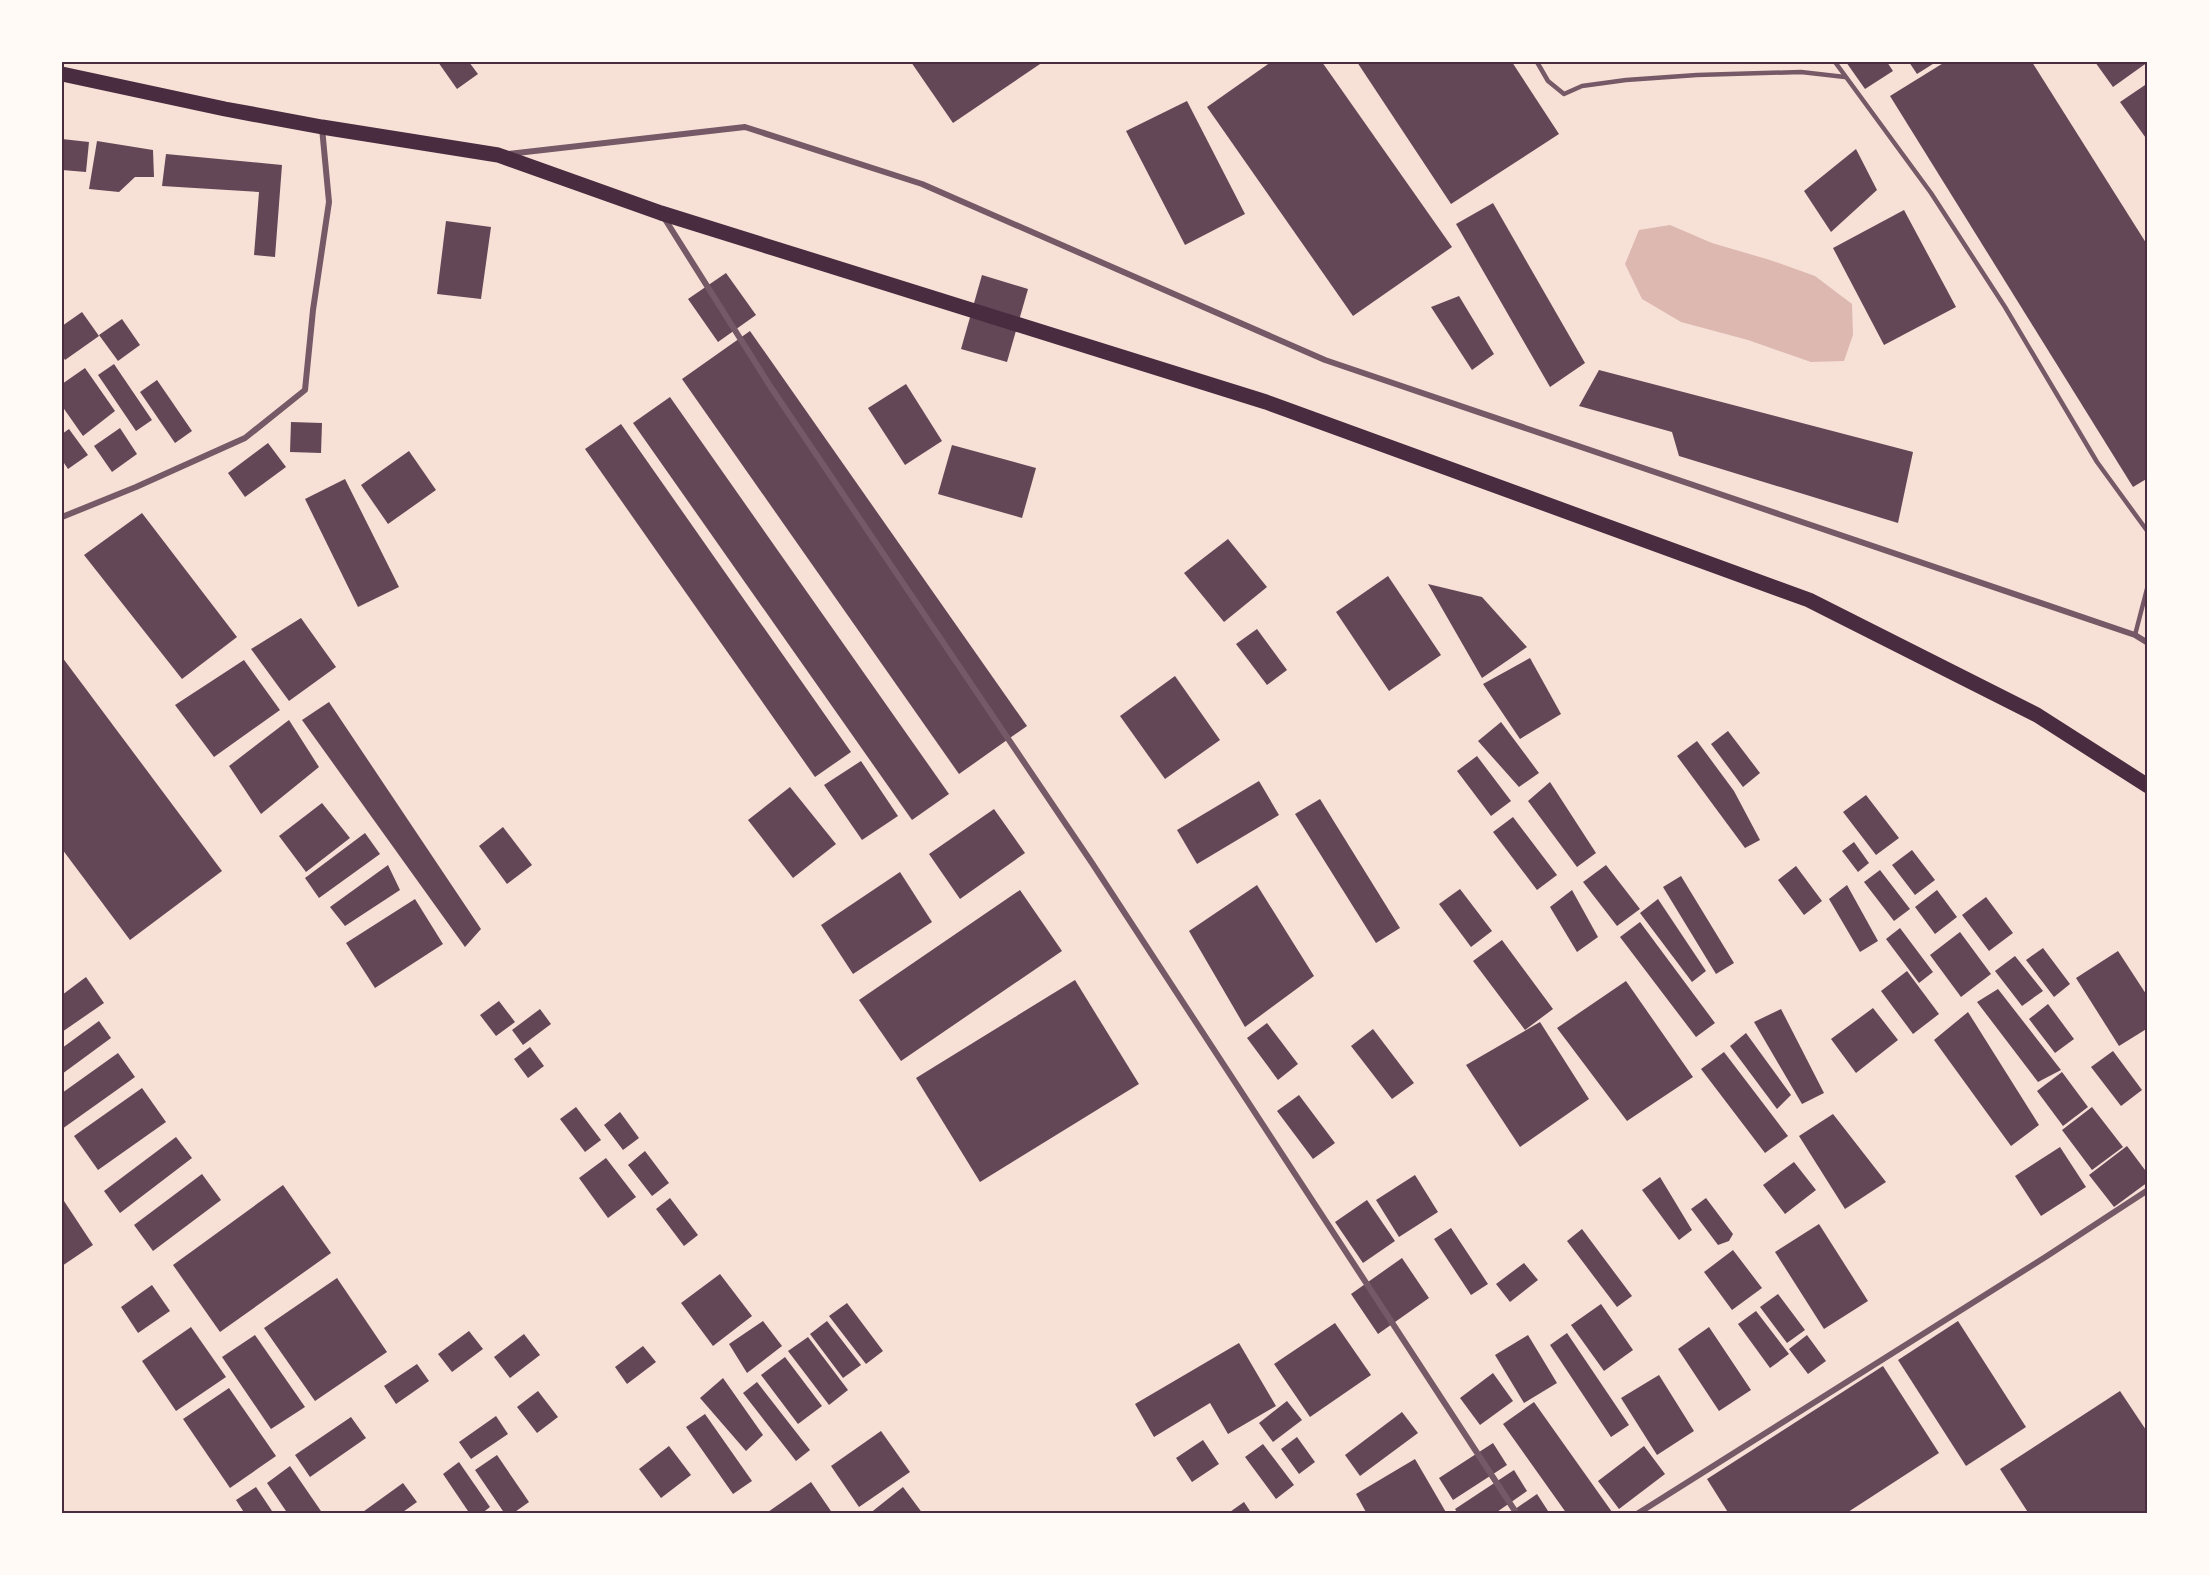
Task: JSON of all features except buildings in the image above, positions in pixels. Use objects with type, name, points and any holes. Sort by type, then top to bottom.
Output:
[{"type":"main road","points":[[62,74],[225,109],[498,155],[661,213],[1266,402],[1809,600],[2037,716],[2148,786]]},
{"type":"street","points":[[62,517],[136,487],[244,438],[305,390],[313,310],[329,202],[322,127]]},
{"type":"street","points":[[498,155],[745,127],[922,184],[1325,360],[2134,635],[2148,643]]},
{"type":"street","points":[[661,213],[770,386],[1092,863],[1517,1514]]},
{"type":"street","points":[[1636,1514],[2047,1257],[2148,1190]]},
{"type":"lane","points":[[1537,62],[1548,81],[1564,94],[1582,86],[1615,81],[1698,75],[1801,72],[1845,77]]},
{"type":"lane","points":[[1835,62],[1931,193],[2006,307],[2097,462],[2148,532]]},
{"type":"lane","points":[[2134,635],[2148,585]]},
{"type":"shaded area","points":[[1670,225],[1712,243],[1815,276],[1852,304],[1853,335],[1844,361],[1811,362],[1748,340],[1681,322],[1642,299],[1625,264],[1639,230]]}]
